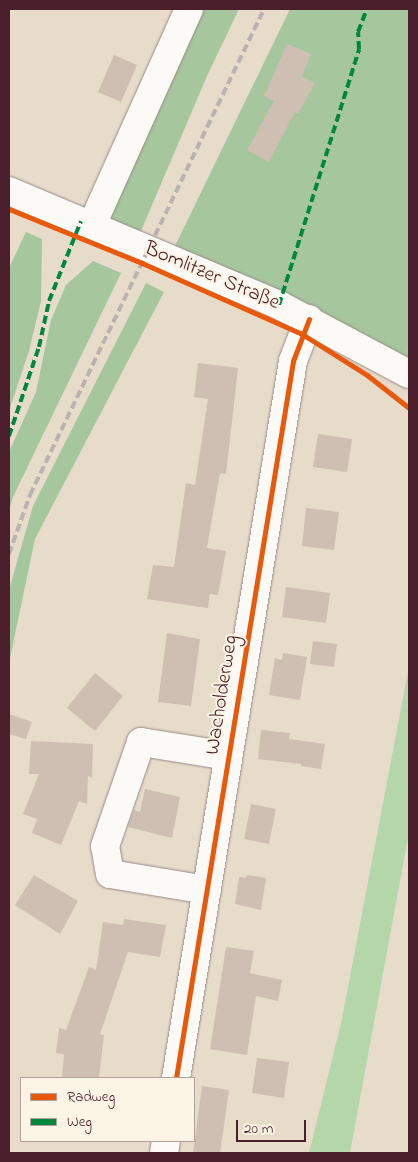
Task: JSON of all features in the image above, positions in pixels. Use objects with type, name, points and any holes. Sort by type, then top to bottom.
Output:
[{"type":"street","points":[[92,225],[189,9]]},
{"type":"street","name":"Bomlitzer Straße","points":[[9,191],[309,319],[409,374]]},
{"type":"street","name":"Wacholderweg","points":[[176,1077],[293,361],[309,319]]},
{"type":"street","name":"Wacholderweg","points":[[207,890],[110,874],[104,846],[140,742],[228,756]]},
{"type":"green space","points":[[178,9],[239,9],[207,76],[138,238],[92,217]]},
{"type":"green space","points":[[290,9],[409,9],[409,364],[273,290],[175,246]]},
{"type":"green space","points":[[26,232],[42,239],[41,301],[29,351],[9,411],[9,268]]},
{"type":"green space","points":[[93,261],[121,273],[13,497],[9,510],[9,452],[36,392],[51,320],[66,285]]},
{"type":"green space","points":[[146,283],[164,292],[35,539],[9,663],[9,590],[33,506]]},
{"type":"green space","points":[[409,666],[409,832],[350,1153],[309,1153],[342,1019]]},
{"type":"building","points":[[287,44],[311,54],[302,76],[315,83],[298,114],[295,112],[269,162],[247,150],[274,101],[264,96]]},
{"type":"building","points":[[114,55],[137,65],[121,102],[98,92]]},
{"type":"building","points":[[198,363],[238,368],[226,474],[220,473],[207,548],[226,551],[218,595],[210,594],[208,608],[147,599],[153,565],[174,567],[186,483],[195,485],[208,399],[194,397]]},
{"type":"building","points":[[318,434],[352,439],[347,472],[313,467]]},
{"type":"building","points":[[306,508],[339,512],[334,550],[302,546]]},
{"type":"building","points":[[286,587],[330,593],[326,623],[282,617]]},
{"type":"building","points":[[167,633],[200,639],[191,706],[158,702]]},
{"type":"building","points":[[313,641],[337,644],[334,667],[310,664]]},
{"type":"building","points":[[283,653],[307,657],[300,700],[269,695],[275,658],[282,660]]},
{"type":"building","points":[[95,673],[123,696],[95,731],[67,708]]},
{"type":"building","points":[[9,714],[32,722],[26,739],[9,734]]},
{"type":"building","points":[[261,730],[290,733],[289,739],[325,744],[321,769],[301,766],[301,764],[258,759]]},
{"type":"building","points":[[31,741],[93,744],[92,777],[88,776],[87,804],[79,801],[61,845],[32,833],[37,819],[23,814],[39,774],[29,774]]},
{"type":"building","points":[[145,789],[180,797],[172,838],[128,827],[134,810],[140,812]]},
{"type":"building","points":[[251,804],[276,809],[269,844],[244,839]]},
{"type":"building","points":[[34,875],[78,901],[60,934],[15,905]]},
{"type":"building","points":[[247,875],[266,878],[261,910],[235,904],[239,877],[246,878]]},
{"type":"building","points":[[124,919],[166,925],[160,957],[128,952],[100,1034],[104,1035],[99,1077],[62,1077],[64,1054],[56,1053],[59,1028],[66,1030],[89,967],[96,970],[103,922],[123,925]]},
{"type":"building","points":[[226,947],[254,951],[250,973],[282,980],[278,1001],[256,996],[247,1055],[210,1049]]},
{"type":"building","points":[[257,1058],[289,1062],[284,1098],[252,1093]]},
{"type":"building","points":[[202,1086],[229,1090],[220,1153],[193,1153]]},
{"type":"railway","points":[[9,554],[30,495],[264,9]]},
{"type":"marked path","points":[[279,305],[359,49],[358,32],[367,9]]},
{"type":"marked path","points":[[9,436],[39,347],[49,301],[81,221]]},
{"type":"cycle path","points":[[9,209],[142,263],[302,334],[367,375],[409,408]]},
{"type":"cycle path","points":[[176,1077],[293,361],[309,319]]}]
